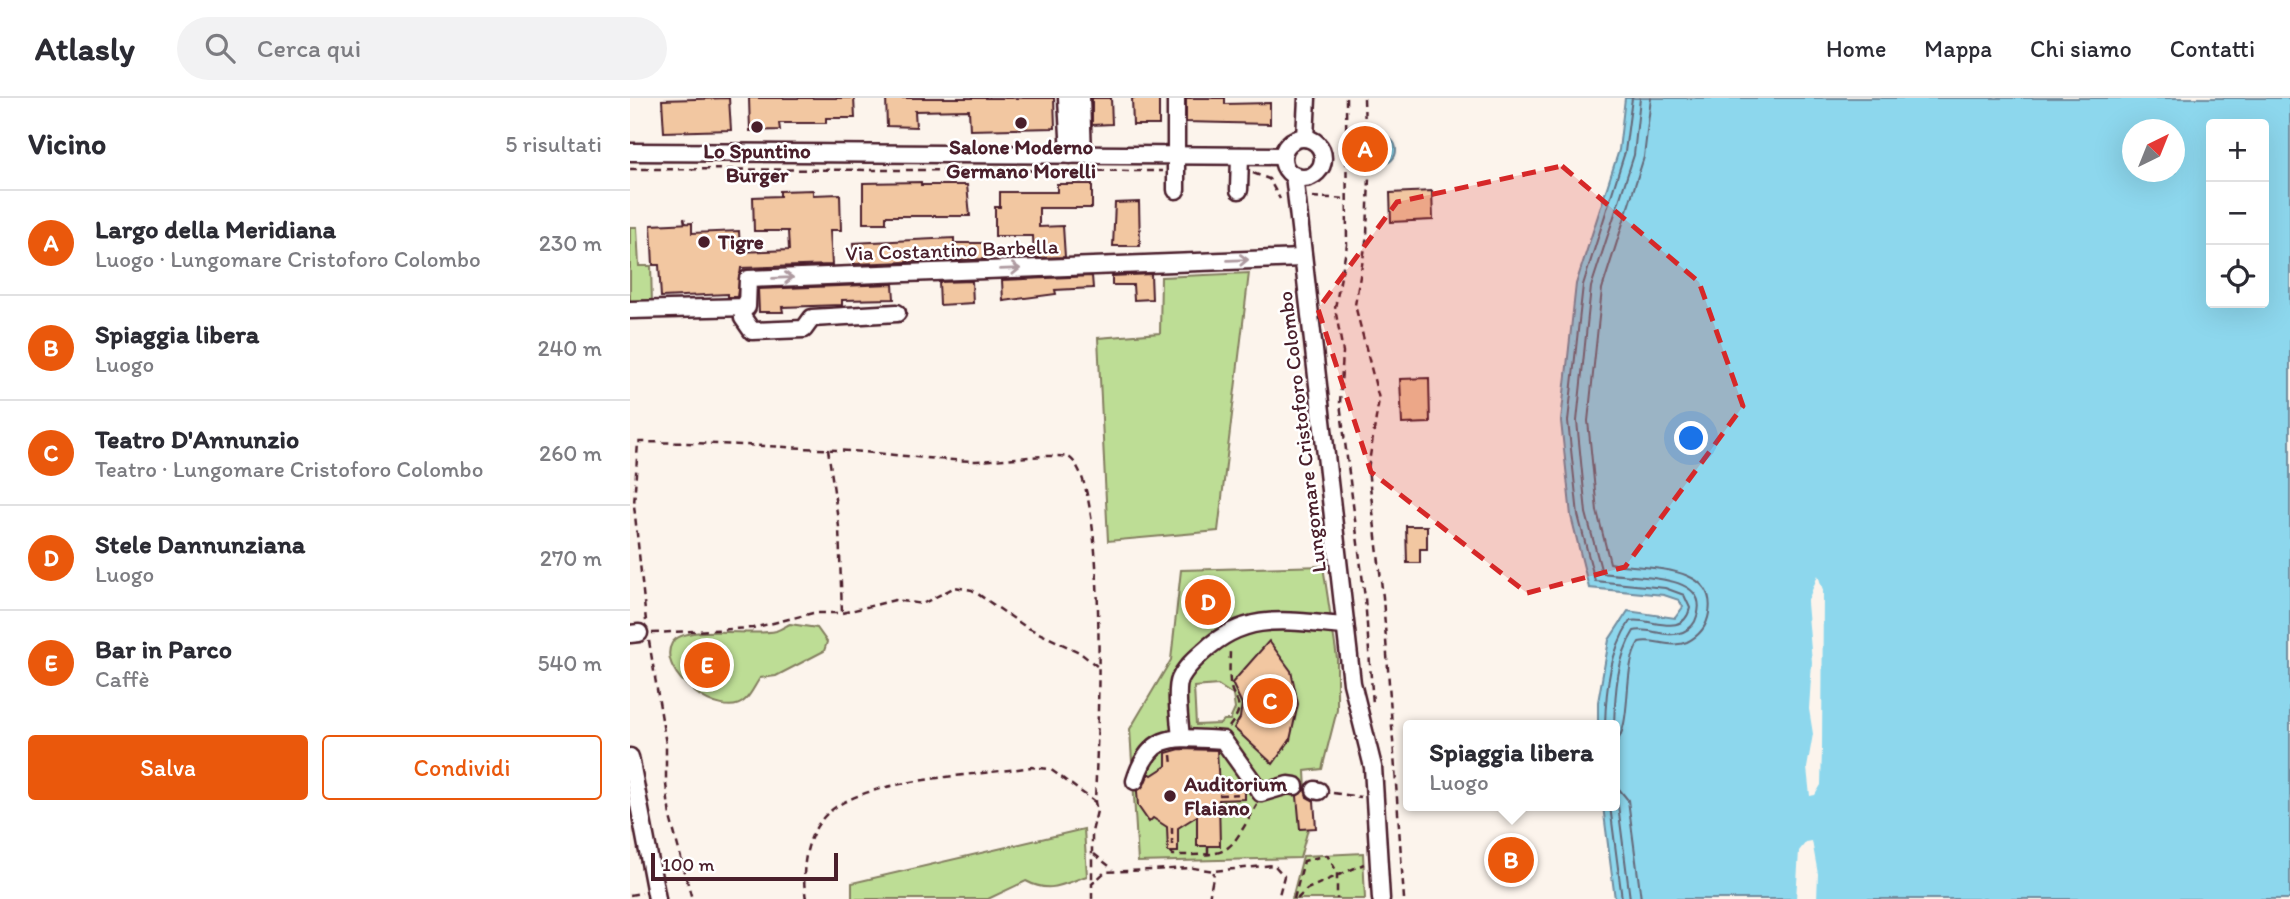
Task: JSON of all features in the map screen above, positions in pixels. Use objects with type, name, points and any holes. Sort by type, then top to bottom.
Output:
[{"type":"street","points":[[1067,98],[1077,155]]},
{"type":"street","points":[[1077,155],[1081,98]]},
{"type":"street","points":[[1176,98],[1176,190]]},
{"type":"street","points":[[1305,138],[1307,98]]},
{"type":"street","points":[[1305,138],[1314,141],[1321,149],[1322,165],[1310,177],[1293,175],[1284,165],[1283,156],[1290,142],[1305,138]]},
{"type":"street","points":[[630,152],[1077,155],[1175,163],[1240,163],[1283,156]]},
{"type":"street","points":[[1239,190],[1240,163]]},
{"type":"street","name":"Lungomare Cristoforo Colombo","points":[[1293,175],[1352,683],[1373,767],[1381,899]]},
{"type":"street","name":"Via Costantino Barbella","points":[[742,308],[749,303],[748,279],[1303,258]]},
{"type":"street","points":[[630,310],[742,308],[743,318],[752,331],[804,329],[812,318],[897,313]]},
{"type":"street","points":[[1181,738],[1178,681],[1192,663],[1230,631],[1259,622],[1284,620],[1345,626]]},
{"type":"street","points":[[1135,781],[1156,743],[1164,738],[1181,738],[1223,740],[1255,782],[1259,792],[1265,793],[1288,785],[1295,786]]},
{"type":"street","points":[[630,757],[657,899]]},
{"type":"path","name":"Lungomare Cristoforo Colombo","points":[[1346,98],[1347,245],[1335,308],[1343,352],[1340,403],[1365,598]]},
{"type":"path","points":[[1364,98],[1365,129],[1358,151],[1369,176],[1367,236],[1355,305],[1379,399],[1368,469],[1383,597],[1404,899]]},
{"type":"path","points":[[630,169],[1128,172],[1175,163]]},
{"type":"path","points":[[1240,163],[1275,184],[1280,199]]},
{"type":"path","points":[[1306,197],[1347,199]]},
{"type":"path","points":[[684,218],[685,223]]},
{"type":"path","points":[[692,899],[670,817],[666,783],[666,744],[639,633],[634,505],[638,442],[828,449],[940,460],[1006,461],[1060,454],[1071,458],[1082,476],[1090,505],[1097,565],[1097,811],[1092,832],[1092,899]]},
{"type":"path","points":[[828,449],[839,527],[842,613]]},
{"type":"path","points":[[639,633],[753,628],[813,613],[842,613],[895,600],[922,604],[955,587],[972,590],[1026,626],[1079,652],[1099,668]]},
{"type":"path","points":[[1223,740],[1239,709],[1237,695],[1230,686],[1230,631]]},
{"type":"path","points":[[806,899],[806,853],[816,829],[836,808],[889,786],[1031,767],[1050,769],[1095,802]]},
{"type":"path","points":[[1317,790],[1374,799]]},
{"type":"path","points":[[1172,827],[1172,855],[1221,854],[1230,847],[1265,793]]},
{"type":"path","points":[[1219,795],[1245,794]]},
{"type":"path","points":[[1208,846],[1208,855]]},
{"type":"path","points":[[1092,852],[1116,871]]},
{"type":"path","points":[[1295,899],[1304,861],[1309,857],[1326,855],[1336,866],[1337,899]]},
{"type":"path","points":[[1295,899],[1307,889],[1364,863]]},
{"type":"path","points":[[1092,884],[1097,876],[1116,871],[1214,871],[1274,865],[1284,876],[1279,899]]},
{"type":"path","points":[[1209,899],[1214,871]]},
{"type":"highlighted area","points":[[1562,166],[1699,282],[1743,406],[1625,567],[1527,593],[1371,472],[1318,309],[1397,202]]},
{"type":"green space","points":[[630,227],[637,227],[639,266],[651,266],[652,304],[630,305]]},
{"type":"green space","points":[[1249,273],[1218,531],[1108,541],[1098,338],[1160,333],[1161,277]]},
{"type":"green space","points":[[1323,566],[1337,658],[1337,710],[1322,769],[1305,771],[1308,829],[1300,858],[1138,862],[1130,729],[1171,660],[1181,570]],"holes":[[[1218,685],[1233,695],[1235,709],[1230,720],[1224,720],[1220,724],[1196,725],[1194,687]]]},
{"type":"green space","points":[[790,624],[817,628],[827,642],[824,651],[776,676],[760,678],[747,698],[735,705],[721,705],[694,691],[682,680],[669,655],[672,643],[679,637],[690,634],[776,631]]},
{"type":"green space","points":[[1084,829],[1087,876],[1063,885],[1042,887],[1026,881],[988,899],[852,899],[852,883]]},
{"type":"green space","points":[[1363,853],[1365,899],[1292,899],[1303,856]]},
{"type":"water","points":[[1625,98],[2290,98],[2290,899],[1615,899],[1604,811],[1620,811],[1620,720],[1598,720],[1598,702],[1609,640],[1628,611],[1675,618],[1683,607],[1679,600],[1664,595],[1589,588],[1571,516],[1561,421],[1576,284],[1619,150]]},
{"type":"water","points":[[1382,136],[1392,140],[1396,150],[1392,160],[1382,164],[1372,160],[1368,150],[1372,140]]},
{"type":"pier","points":[[1818,575],[1823,590],[1821,785],[1815,795],[1810,796],[1807,768],[1813,734],[1809,709],[1812,662],[1807,603]]},
{"type":"pier","points":[[1812,841],[1818,874],[1817,899],[1796,899],[1799,851],[1806,842]]},
{"type":"building","points":[[729,98],[731,130],[664,132],[662,100]]},
{"type":"building","points":[[749,98],[854,98],[855,118],[826,118],[826,123],[779,123],[780,130],[750,131]]},
{"type":"building","points":[[886,98],[1054,98],[1055,128],[970,130],[969,110],[915,111],[916,127],[887,126]]},
{"type":"building","points":[[1092,98],[1111,98],[1112,124],[1092,125]]},
{"type":"building","points":[[1132,98],[1159,98],[1159,125],[1133,125]]},
{"type":"building","points":[[1186,98],[1225,98],[1225,104],[1270,103],[1270,124],[1186,122]]},
{"type":"building","points":[[921,182],[921,185],[967,185],[970,216],[886,216],[886,223],[863,223],[863,183]]},
{"type":"building","points":[[1057,184],[1092,184],[1092,208],[1039,208],[1039,227],[1063,226],[1065,257],[1034,258],[1033,236],[995,236],[995,207],[1000,207],[1000,192],[1057,192]]},
{"type":"building","points":[[813,190],[813,195],[840,194],[841,230],[830,230],[832,265],[741,268],[737,297],[728,297],[728,294],[661,297],[659,265],[653,265],[651,225],[692,223],[692,233],[739,231],[740,252],[789,250],[788,231],[754,231],[753,197],[780,196],[780,191]]},
{"type":"building","points":[[1432,191],[1433,220],[1391,222],[1390,193]]},
{"type":"building","points":[[1139,202],[1140,246],[1113,246],[1115,203]]},
{"type":"building","points":[[954,238],[954,243],[986,243],[986,259],[854,264],[853,243]]},
{"type":"building","points":[[1151,274],[1152,299],[1134,300],[1133,285],[1112,285],[1112,276]]},
{"type":"building","points":[[1092,276],[1093,288],[1055,290],[1056,294],[1003,301],[1002,280]]},
{"type":"building","points":[[972,281],[973,303],[940,305],[939,282]]},
{"type":"building","points":[[893,284],[894,299],[842,300],[842,305],[782,307],[783,312],[759,312],[758,289]]},
{"type":"building","points":[[1429,378],[1430,423],[1402,424],[1400,379]]},
{"type":"building","points":[[1406,526],[1427,526],[1427,549],[1420,549],[1420,563],[1407,563]]},
{"type":"building","points":[[1269,641],[1291,671],[1298,704],[1290,740],[1273,764],[1234,728],[1240,718],[1242,704],[1232,683]]},
{"type":"building","points":[[1180,749],[1217,750],[1219,789],[1245,788],[1245,799],[1219,800],[1220,846],[1197,846],[1197,816],[1178,828],[1178,852],[1168,852],[1167,827],[1153,818],[1149,822],[1138,806],[1137,791],[1144,785],[1149,773],[1152,775],[1166,766],[1166,753]]},
{"type":"building","points":[[1305,789],[1307,797],[1314,801],[1316,828],[1300,829],[1297,796]]},
{"type":"place","name":"Salone Moderno Germano Morelli","points":[[1021,123]]},
{"type":"place","name":"Lo Spuntino Burger","points":[[757,127]]},
{"type":"place","name":"Largo della Meridiana","points":[[1365,149]]},
{"type":"place","name":"Tigre","points":[[704,242]]},
{"type":"place","name":"Stele Dannunziana","points":[[1208,602]]},
{"type":"place","name":"Bar in Parco","points":[[707,665]]},
{"type":"place","name":"Teatro D'Annunzio","points":[[1270,701]]},
{"type":"place","name":"Auditorium Flaiano","points":[[1170,796]]},
{"type":"place","name":"Spiaggia libera","points":[[1511,860]]}]
